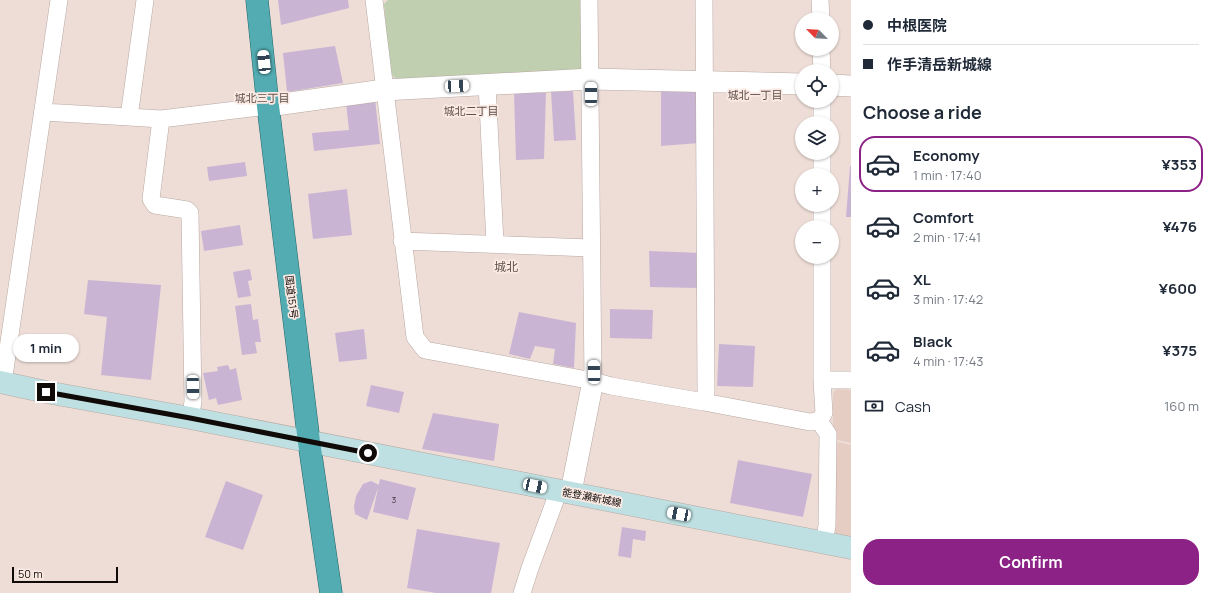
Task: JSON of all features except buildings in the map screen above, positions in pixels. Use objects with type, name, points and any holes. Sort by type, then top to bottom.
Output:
[{"type":"highway","name":"国道151号","points":[[257,0],[268,106],[309,442],[331,593]]},
{"type":"main road","name":"能登瀬新城線","points":[[2,382],[46,392],[190,418],[851,548]]},
{"type":"street","points":[[2,382],[6,371],[59,0]]},
{"type":"street","points":[[129,116],[145,0]]},
{"type":"street","points":[[374,0],[415,337],[425,350],[810,422],[819,421]]},
{"type":"street","points":[[522,593],[530,568],[565,491],[593,382],[589,0]]},
{"type":"street","points":[[704,0],[706,392],[704,402]]},
{"type":"street","points":[[820,0],[821,12]]},
{"type":"street","points":[[43,112],[161,119],[384,90],[590,78],[795,84]]},
{"type":"street","points":[[487,84],[495,243]]},
{"type":"street","points":[[839,85],[851,86]]},
{"type":"street","points":[[161,119],[151,199],[155,205],[186,210],[190,213],[193,402],[190,418]]},
{"type":"street","points":[[402,240],[591,248]]},
{"type":"street","points":[[819,421],[824,413],[822,380],[822,264]]},
{"type":"street","points":[[822,380],[851,380]]},
{"type":"street","points":[[819,421],[828,434],[827,526],[824,542]]},
{"type":"shaded area","points":[[837,389],[851,390],[851,443],[833,439],[833,393]]},
{"type":"shaded area","points":[[833,441],[851,445],[851,538],[831,534]]},
{"type":"green space","points":[[388,0],[585,0],[585,66],[578,74],[396,79],[390,73],[384,4]]},
{"type":"district","name":"城北一丁目","points":[[755,95]]},
{"type":"district","name":"城北三丁目","points":[[262,98]]},
{"type":"district","name":"城北二丁目","points":[[471,111]]},
{"type":"district","name":"城北","points":[[506,267]]},
{"type":"route","points":[[46,392],[190,418],[368,453]]}]
